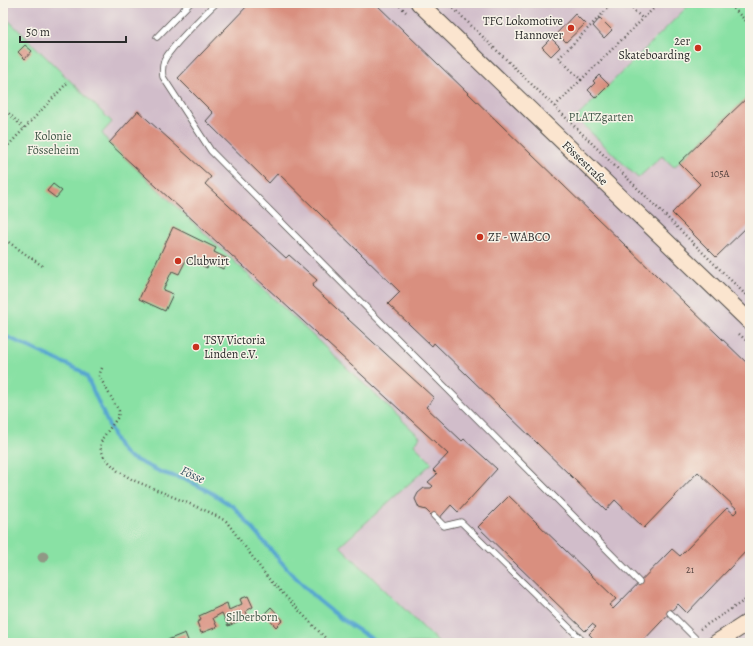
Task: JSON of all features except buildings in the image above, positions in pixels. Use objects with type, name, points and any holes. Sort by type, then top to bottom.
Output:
[{"type":"street","name":"Fössestraße","points":[[420,3],[750,322]]},
{"type":"street","points":[[716,643],[750,621]]},
{"type":"lane","points":[[157,37],[190,3]]},
{"type":"lane","points":[[216,3],[171,50],[164,60],[162,70],[163,77],[211,151],[639,582]]},
{"type":"lane","points":[[434,516],[444,526],[461,522],[584,643]]},
{"type":"lane","points":[[670,613],[700,643]]},
{"type":"path","points":[[448,3],[750,299]]},
{"type":"path","points":[[582,80],[559,58],[613,3]]},
{"type":"path","points":[[626,3],[643,19]]},
{"type":"path","points":[[555,107],[660,3]]},
{"type":"path","points":[[728,3],[750,25]]},
{"type":"path","points":[[3,151],[68,82]]},
{"type":"path","points":[[3,108],[24,128]]},
{"type":"path","points":[[3,241],[6,243],[7,241],[44,267]]},
{"type":"path","points":[[102,368],[99,376],[119,411],[118,417],[102,439],[100,447],[104,457],[118,471],[133,480],[210,512],[226,521],[268,578],[330,643]]},
{"type":"path","points":[[678,643],[750,598]]},
{"type":"shaded area","points":[[3,3],[750,3],[750,643],[439,643],[340,546],[432,463],[413,444],[420,437],[109,143],[102,133],[112,122],[3,15]]},
{"type":"green space","name":"2er Skateboarding","points":[[691,3],[750,3],[750,95],[674,167],[662,156],[638,178],[576,118]]},
{"type":"green space","points":[[3,15],[112,122],[102,133],[109,143],[420,437],[414,445],[432,463],[340,546],[439,643],[3,643]]},
{"type":"waterway","name":"Fösse","points":[[3,335],[81,371],[87,377],[114,437],[120,448],[127,456],[163,473],[187,480],[234,507],[290,572],[318,600],[340,618],[378,643]]},
{"type":"place","name":"TFC Lokomotive Hannover","points":[[571,28]]},
{"type":"place","name":"2er Skateboarding","points":[[698,48]]},
{"type":"place","name":"ZF - WABCO","points":[[480,237]]},
{"type":"place","name":"Clubwirt","points":[[178,261]]},
{"type":"place","name":"TSV Victoria Linden e.V.","points":[[196,347]]},
{"type":"park label","name":"PLATZgarten","points":[[601,117]]},
{"type":"park label","name":"Kolonie Fösseheim","points":[[53,143]]},
{"type":"park label","name":"Silberborn","points":[[252,617]]}]
